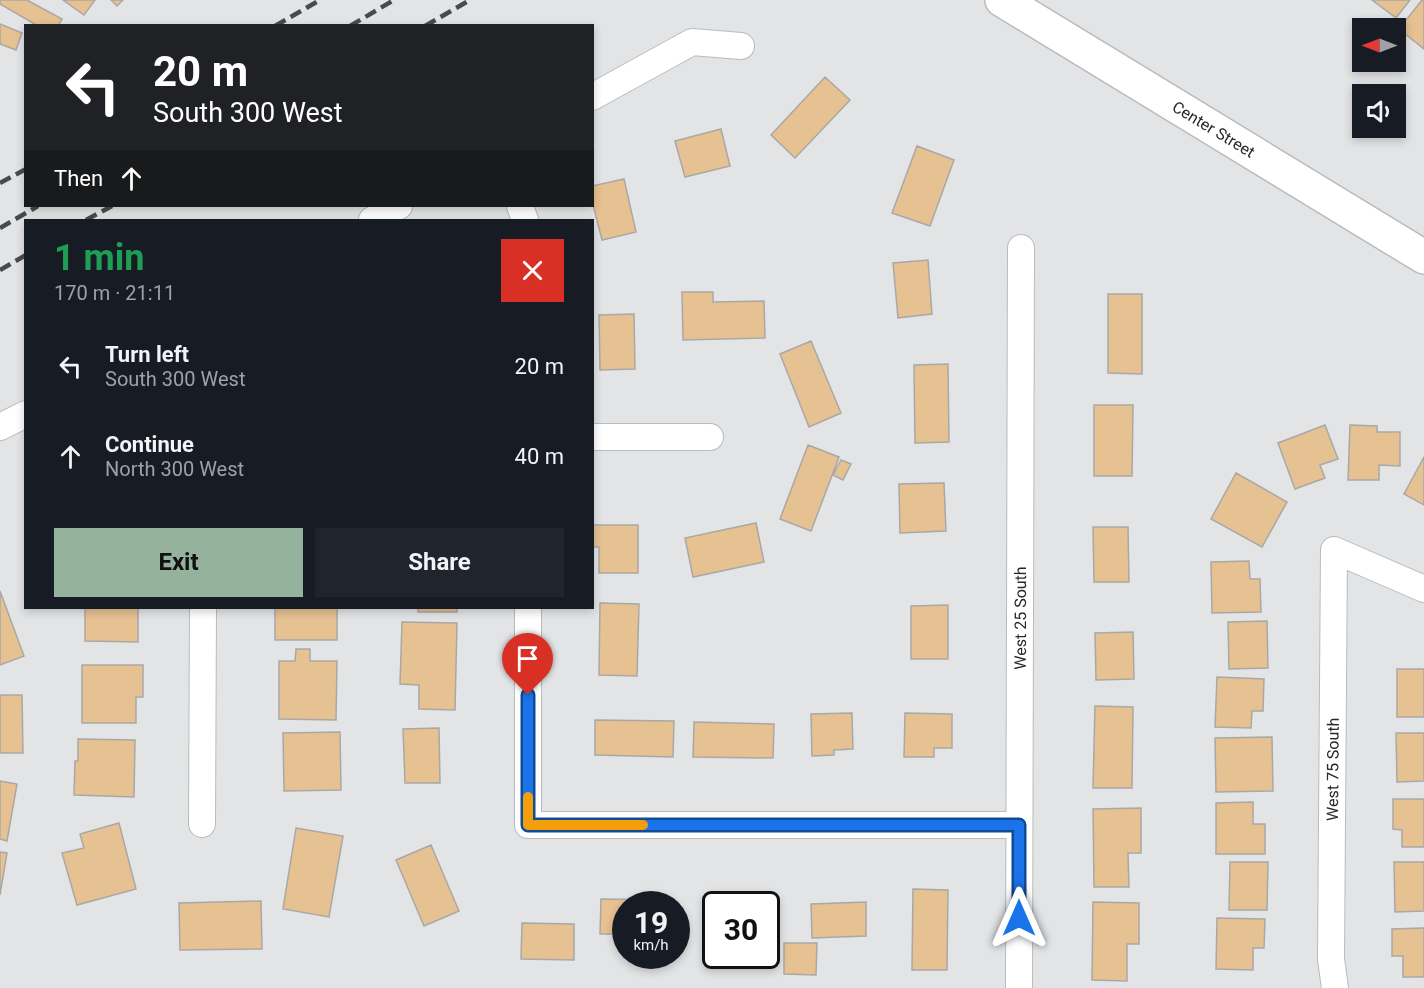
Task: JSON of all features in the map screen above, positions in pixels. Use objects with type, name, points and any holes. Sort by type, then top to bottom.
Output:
[{"type":"street","name":"Center Street","points":[[1002,0],[1424,257]]},
{"type":"street","points":[[594,96],[692,42],[741,46]]},
{"type":"street","points":[[374,219],[397,207]]},
{"type":"street","name":"West 25 South","points":[[1019,988],[1021,248]]},
{"type":"street","points":[[0,428],[24,415]]},
{"type":"street","points":[[594,437],[710,437]]},
{"type":"street","name":"West 75 South","points":[[1335,988],[1331,959],[1334,550],[1424,589]]},
{"type":"street","points":[[202,824],[203,609]]},
{"type":"street","points":[[528,609],[528,825],[1019,825]]},
{"type":"building","points":[[0,0],[27,0],[62,19],[59,24],[35,24],[0,4]]},
{"type":"building","points":[[63,0],[95,0],[84,15]]},
{"type":"building","points":[[111,0],[123,0],[117,6]]},
{"type":"building","points":[[1372,0],[1410,0],[1396,18]]},
{"type":"building","points":[[1424,0],[1424,49],[1406,35],[1406,20]]},
{"type":"building","points":[[0,24],[22,33],[16,50],[0,44]]},
{"type":"building","points":[[825,77],[850,100],[795,158],[771,135]]},
{"type":"building","points":[[721,129],[730,166],[685,177],[675,141]]},
{"type":"building","points":[[917,146],[954,160],[930,226],[892,213]]},
{"type":"building","points":[[624,179],[636,232],[602,240],[594,207],[594,186]]},
{"type":"building","points":[[928,260],[932,314],[898,318],[893,263]]},
{"type":"building","points":[[682,292],[713,292],[713,302],[764,301],[765,338],[683,340]]},
{"type":"building","points":[[1108,294],[1142,294],[1142,374],[1108,373]]},
{"type":"building","points":[[634,314],[635,369],[600,370],[599,315]]},
{"type":"building","points":[[811,341],[841,413],[809,427],[780,354]]},
{"type":"building","points":[[948,364],[949,442],[915,443],[914,365]]},
{"type":"building","points":[[1094,405],[1133,405],[1132,476],[1094,476]]},
{"type":"building","points":[[1325,425],[1338,459],[1320,465],[1325,478],[1295,489],[1278,443]]},
{"type":"building","points":[[1350,425],[1377,426],[1377,432],[1400,432],[1400,466],[1379,465],[1379,480],[1348,480]]},
{"type":"building","points":[[808,445],[839,457],[811,531],[780,519]]},
{"type":"building","points":[[1424,457],[1424,505],[1404,494]]},
{"type":"building","points":[[841,460],[851,464],[843,480],[833,475]]},
{"type":"building","points":[[1236,473],[1287,502],[1262,547],[1211,519]]},
{"type":"building","points":[[944,483],[946,531],[900,533],[899,484]]},
{"type":"building","points":[[756,523],[764,562],[693,577],[685,538]]},
{"type":"building","points":[[594,525],[638,525],[638,573],[599,573],[599,547],[594,547]]},
{"type":"building","points":[[1093,527],[1128,527],[1129,582],[1094,582]]},
{"type":"building","points":[[1249,561],[1250,579],[1260,579],[1261,612],[1212,613],[1211,562]]},
{"type":"building","points":[[0,591],[24,656],[0,665]]},
{"type":"building","points":[[600,603],[639,604],[637,676],[599,675]]},
{"type":"building","points":[[948,605],[948,659],[911,659],[911,606]]},
{"type":"building","points":[[85,609],[138,609],[138,642],[85,641]]},
{"type":"building","points":[[275,609],[337,609],[337,640],[275,640]]},
{"type":"building","points":[[418,609],[457,609],[457,612],[418,612]]},
{"type":"building","points":[[1267,621],[1268,668],[1229,669],[1228,622]]},
{"type":"building","points":[[402,622],[457,623],[455,710],[419,709],[419,685],[400,684]]},
{"type":"building","points":[[1133,632],[1134,679],[1096,680],[1095,633]]},
{"type":"building","points":[[296,649],[310,649],[310,661],[337,661],[336,720],[279,719],[279,661],[295,661]]},
{"type":"building","points":[[82,665],[143,665],[143,697],[136,697],[136,723],[82,723]]},
{"type":"building","points":[[1397,669],[1424,669],[1424,717],[1397,717]]},
{"type":"building","points":[[1217,677],[1264,679],[1263,711],[1252,711],[1251,728],[1215,727]]},
{"type":"building","points":[[0,695],[22,695],[23,753],[0,753]]},
{"type":"building","points":[[1095,706],[1133,707],[1132,788],[1093,788]]},
{"type":"building","points":[[852,713],[853,749],[834,750],[834,755],[812,756],[811,714]]},
{"type":"building","points":[[905,713],[952,714],[952,748],[934,748],[934,757],[904,757]]},
{"type":"building","points":[[595,720],[674,721],[673,757],[595,755]]},
{"type":"building","points":[[694,722],[774,724],[773,758],[693,757]]},
{"type":"building","points":[[439,728],[440,783],[405,783],[403,729]]},
{"type":"building","points":[[340,732],[341,790],[284,791],[283,733]]},
{"type":"building","points":[[1396,733],[1424,733],[1424,781],[1397,782]]},
{"type":"building","points":[[1272,737],[1273,791],[1216,792],[1215,738]]},
{"type":"building","points":[[78,739],[135,740],[134,797],[74,795]]},
{"type":"building","points":[[0,781],[17,784],[7,841],[0,839]]},
{"type":"building","points":[[1393,799],[1424,799],[1424,847],[1402,847],[1402,830],[1393,829]]},
{"type":"building","points":[[1253,802],[1253,824],[1265,824],[1265,854],[1216,854],[1216,803]]},
{"type":"building","points":[[1141,808],[1141,853],[1128,853],[1129,887],[1094,887],[1093,809]]},
{"type":"building","points":[[119,823],[136,889],[77,905],[62,853],[84,848],[80,834]]},
{"type":"building","points":[[296,828],[343,836],[329,917],[283,909]]},
{"type":"building","points":[[431,845],[459,911],[424,926],[396,860]]},
{"type":"building","points":[[0,852],[7,853],[0,895]]},
{"type":"building","points":[[1230,862],[1268,862],[1267,910],[1229,910]]},
{"type":"building","points":[[1394,862],[1424,862],[1424,911],[1395,912]]},
{"type":"building","points":[[913,889],[948,890],[947,970],[912,970]]},
{"type":"building","points":[[601,899],[612,899],[612,934],[600,934]]},
{"type":"building","points":[[261,901],[262,949],[180,950],[179,903]]},
{"type":"building","points":[[866,902],[866,936],[812,938],[811,904]]},
{"type":"building","points":[[1093,902],[1139,903],[1139,944],[1127,944],[1127,981],[1092,980]]},
{"type":"building","points":[[1217,918],[1265,919],[1264,948],[1253,948],[1253,970],[1216,969]]},
{"type":"building","points":[[522,923],[574,924],[574,960],[521,959]]},
{"type":"building","points":[[1424,928],[1424,977],[1403,977],[1403,956],[1392,956],[1392,929]]},
{"type":"building","points":[[784,943],[817,943],[816,975],[784,974]]},
{"type":"railway","points":[[278,24],[320,0]]},
{"type":"railway","points":[[353,24],[394,0]]},
{"type":"railway","points":[[428,24],[470,0]]},
{"type":"railway","points":[[0,183],[24,170]]},
{"type":"railway","points":[[0,228],[36,207]]},
{"type":"railway","points":[[88,219],[110,207]]},
{"type":"railway","points":[[0,270],[24,256]]},
{"type":"slow traffic","points":[[528,797],[528,825],[643,825]]},
{"type":"route","points":[[528,695],[528,825],[1019,825],[1019,918]]}]
